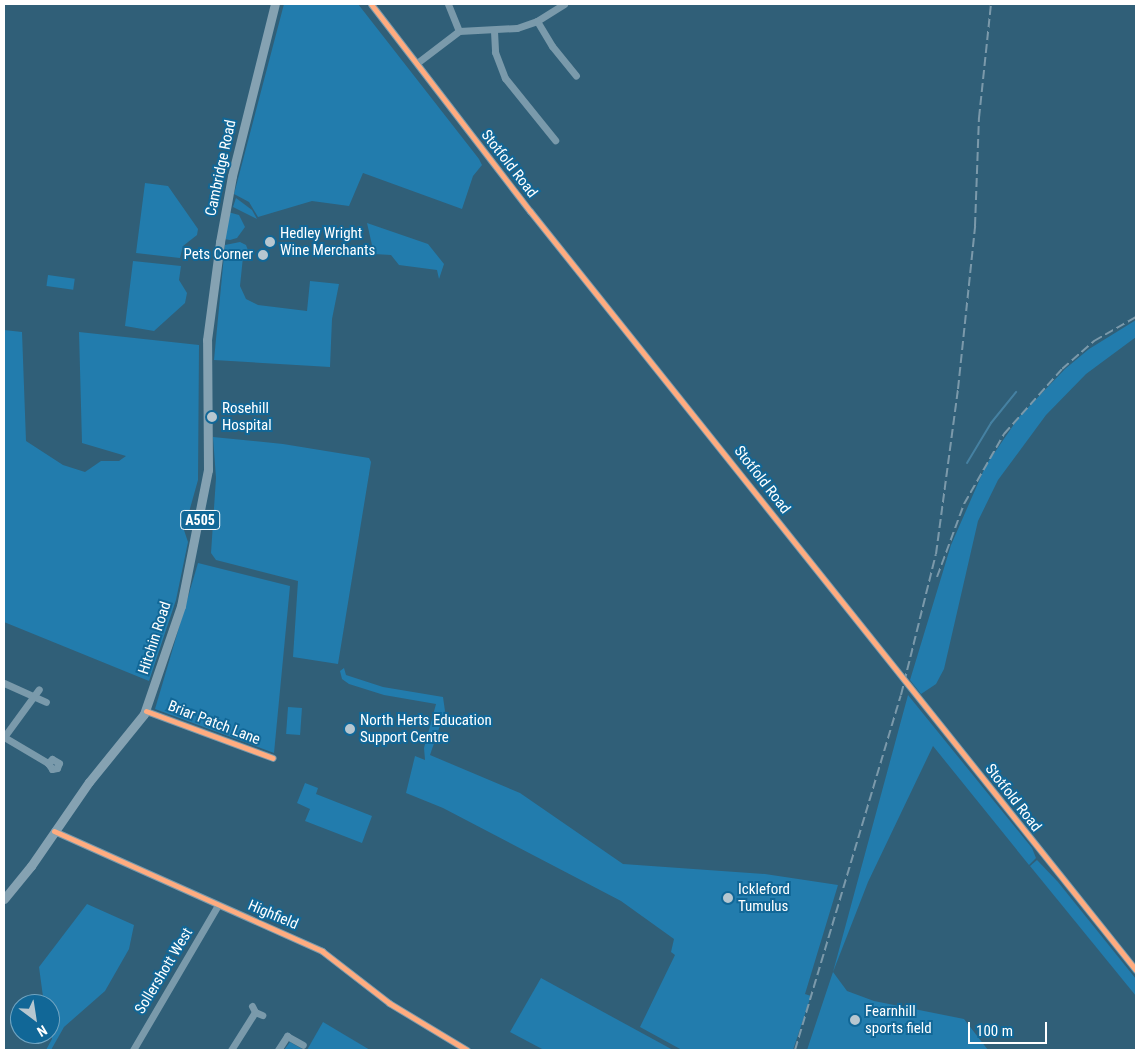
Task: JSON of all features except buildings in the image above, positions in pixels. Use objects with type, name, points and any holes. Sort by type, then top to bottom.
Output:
[{"type":"main road","name":"Cambridge Road","points":[[207,340],[225,208],[275,4]]},
{"type":"main road","name":"Hitchin Road","points":[[4,899],[146,711],[181,606],[204,503],[208,470],[207,340]]},
{"type":"street","name":"Stotfold Road","points":[[371,4],[530,211],[1136,970]]},
{"type":"street","points":[[448,4],[459,31]]},
{"type":"street","points":[[417,63],[459,31],[494,31],[537,20],[564,4]]},
{"type":"street","points":[[537,20],[552,46],[576,76]]},
{"type":"street","points":[[494,31],[495,52],[505,78],[555,140]]},
{"type":"street","points":[[4,683],[46,702]]},
{"type":"street","points":[[39,689],[4,737],[48,763]]},
{"type":"street","name":"Briar Patch Lane","points":[[146,711],[273,758]]},
{"type":"street","name":"Highfield","points":[[54,831],[325,952],[389,1003],[467,1050]]},
{"type":"street","name":"Sollershott West","points":[[133,1050],[218,905]]},
{"type":"street","points":[[232,1050],[257,1011]]},
{"type":"street","points":[[278,1050],[287,1036],[302,1046]]},
{"type":"shaded area","points":[[284,4],[358,4],[479,159],[482,165],[473,176],[462,209],[363,173],[349,206],[312,201],[258,217],[249,202],[234,194]]},
{"type":"shaded area","points":[[145,183],[168,186],[198,229],[197,235],[183,246],[180,258],[136,253]]},
{"type":"shaded area","points":[[236,198],[252,210],[257,219],[233,207]]},
{"type":"shaded area","points":[[228,212],[239,215],[245,227],[237,238],[230,240],[224,239]]},
{"type":"shaded area","points":[[367,223],[428,244],[444,264],[439,279],[437,270],[399,265],[391,255],[374,254]]},
{"type":"shaded area","points":[[240,242],[246,245],[249,257],[243,257],[240,286],[246,299],[258,305],[307,311],[310,281],[339,284],[332,319],[330,367],[214,360],[225,245]]},
{"type":"shaded area","points":[[133,261],[181,266],[179,280],[187,293],[185,303],[154,331],[125,326]]},
{"type":"shaded area","points":[[48,275],[75,279],[73,290],[46,286]]},
{"type":"shaded area","points":[[1136,320],[1136,337],[1086,374],[1046,415],[998,480],[978,521],[944,669],[936,684],[921,694],[910,680],[951,545],[986,465],[1019,417],[1065,369],[1089,349]]},
{"type":"shaded area","points":[[4,330],[22,332],[26,441],[63,465],[85,472],[101,461],[119,461],[126,456],[82,443],[79,332],[199,345],[198,480],[184,530],[188,542],[176,600],[149,681],[4,622]]},
{"type":"shaded area","points":[[213,437],[283,444],[369,458],[371,462],[338,664],[293,657],[298,581],[216,560],[211,553],[216,478]]},
{"type":"shaded area","points":[[198,563],[290,586],[274,753],[155,709]]},
{"type":"shaded area","points":[[344,668],[346,675],[383,687],[443,697],[445,711],[430,755],[520,793],[623,864],[765,874],[838,885],[805,994],[811,996],[793,1050],[682,1050],[640,1027],[675,955],[671,952],[674,939],[621,901],[443,808],[406,793],[415,756],[425,760],[424,748],[436,704],[384,695],[349,684],[342,679],[340,671]]},
{"type":"shaded area","points":[[908,695],[1032,848],[1036,858],[1029,865],[933,746],[868,882],[833,972]]},
{"type":"shaded area","points":[[288,707],[302,708],[300,735],[286,734]]},
{"type":"shaded area","points":[[305,783],[318,788],[316,794],[372,816],[362,843],[305,821],[310,809],[297,803]]},
{"type":"shaded area","points":[[1037,860],[1058,882],[1136,979],[1136,996],[1030,866]]},
{"type":"shaded area","points":[[87,904],[134,925],[129,949],[105,991],[64,1027],[60,1034],[60,994],[43,994],[39,967]]},
{"type":"shaded area","points":[[833,972],[847,991],[874,1001],[964,1019],[988,1050],[807,1050]]},
{"type":"shaded area","points":[[541,978],[673,1050],[544,1050],[510,1032]]},
{"type":"shaded area","points":[[323,1022],[370,1050],[307,1050]]},
{"type":"shaded area","points":[[290,1042],[304,1050],[284,1050]]},
{"type":"shaded area","points":[[49,1044],[54,1044],[51,1050],[46,1050]]},
{"type":"waterway","points":[[967,463],[991,423],[1016,392]]},
{"type":"railway","points":[[795,1050],[901,695],[936,554],[958,389],[975,226],[979,118],[991,4]]},
{"type":"railway","points":[[937,577],[964,504],[1004,434],[1062,369],[1094,341],[1136,317]]},
{"type":"cycle path","points":[[371,4],[530,211],[1136,970]]},
{"type":"cycle path","points":[[146,711],[273,758]]},
{"type":"cycle path","points":[[54,831],[322,951],[389,1003],[467,1050]]},
{"type":"place","name":"Hedley Wright Wine Merchants","points":[[270,242]]},
{"type":"place","name":"Pets Corner","points":[[263,255]]},
{"type":"place","name":"Rosehill Hospital","points":[[212,417]]},
{"type":"place","name":"North Herts Education Support Centre","points":[[350,729]]},
{"type":"place","name":"Ickleford Tumulus","points":[[728,898]]},
{"type":"place","name":"Fearnhill sports field","points":[[855,1020]]}]
